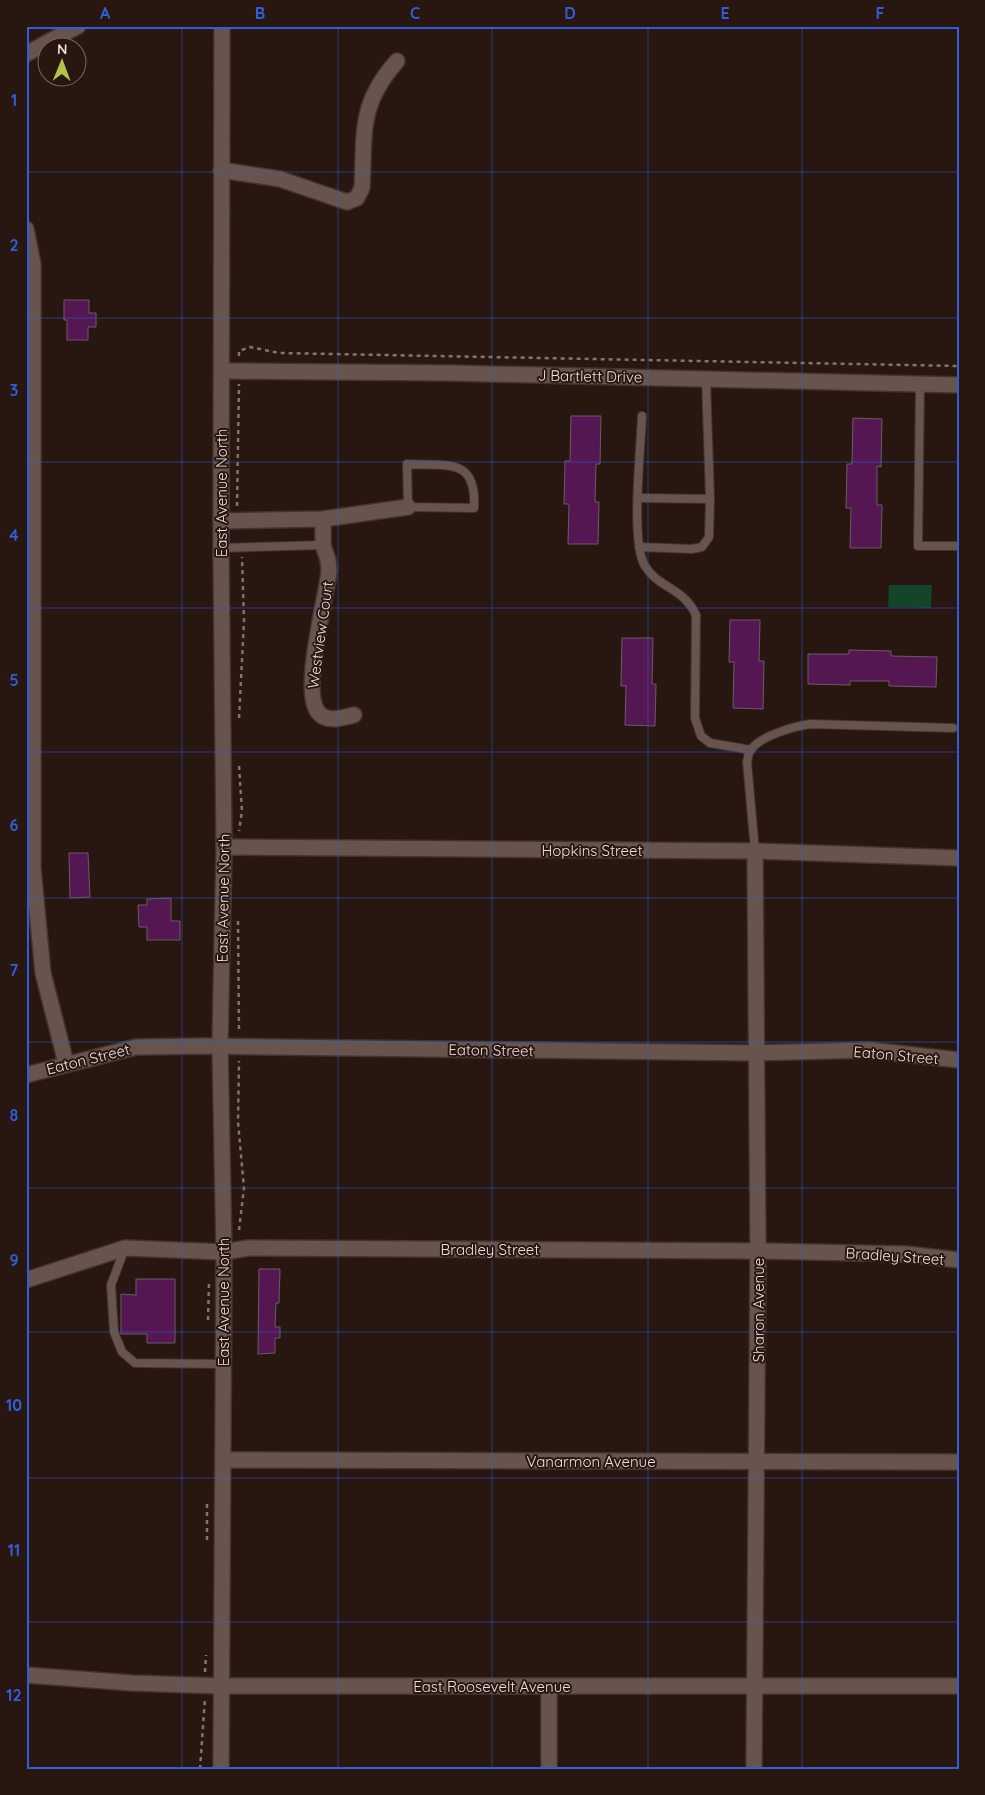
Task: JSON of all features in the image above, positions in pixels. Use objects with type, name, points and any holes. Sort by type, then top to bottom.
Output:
[{"type":"street","points":[[26,54],[78,26]]},
{"type":"street","name":"East Avenue North","points":[[220,1769],[224,1278],[231,1251],[220,1046],[231,847],[221,548],[222,26]]},
{"type":"street","points":[[221,170],[280,179],[347,202],[358,198],[362,188],[365,123],[370,100],[381,80],[397,62]]},
{"type":"street","points":[[26,229],[33,264],[33,868],[43,973],[66,1064]]},
{"type":"street","name":"J Bartlett Drive","points":[[222,371],[959,385]]},
{"type":"street","points":[[221,520],[323,519],[408,507]]},
{"type":"street","name":"Westview Court","points":[[323,519],[323,546],[328,560],[329,571],[312,671],[314,705],[318,713],[325,718],[332,719],[354,715]]},
{"type":"street","name":"Hopkins Street","points":[[231,847],[755,851],[959,858]]},
{"type":"street","name":"Sharon Avenue","points":[[754,1769],[758,1251],[755,851]]},
{"type":"street","name":"Eaton Street","points":[[26,1075],[136,1047],[239,1046],[756,1053],[869,1050],[959,1060]]},
{"type":"street","name":"Bradley Street","points":[[26,1280],[125,1248],[231,1251],[758,1251],[906,1254],[959,1260]]},
{"type":"street","name":"Vanarmon Avenue","points":[[223,1460],[959,1462]]},
{"type":"street","name":"East Roosevelt Avenue","points":[[26,1675],[132,1683],[222,1686],[959,1686]]},
{"type":"street","points":[[549,1687],[549,1769]]},
{"type":"lane","points":[[639,547],[702,548],[709,537],[710,499],[706,379]]},
{"type":"lane","points":[[920,384],[918,546],[959,546]]},
{"type":"lane","points":[[642,416],[639,547],[643,564],[652,577],[682,595],[690,603],[696,615],[695,718],[701,736],[710,743],[751,750]]},
{"type":"lane","points":[[407,464],[459,468],[468,474],[473,481],[474,508],[408,507],[407,464]]},
{"type":"lane","points":[[639,498],[710,499]]},
{"type":"lane","points":[[221,548],[323,546]]},
{"type":"lane","points":[[755,851],[747,762],[751,750],[764,740],[794,726],[812,724],[953,728]]},
{"type":"lane","points":[[125,1248],[111,1286],[114,1332],[122,1352],[135,1363],[223,1364]]},
{"type":"path","points":[[238,520],[239,351],[250,347],[279,353],[959,366]]},
{"type":"path","points":[[238,726],[244,622],[241,547]]},
{"type":"path","points":[[231,847],[242,811],[239,764]]},
{"type":"path","points":[[231,1251],[244,1188],[238,1122],[238,913]]},
{"type":"path","points":[[208,1324],[209,1282],[224,1278]]},
{"type":"path","points":[[207,1497],[207,1543]]},
{"type":"path","points":[[206,1652],[206,1661]]},
{"type":"path","points":[[200,1769],[204,1706]]},
{"type":"green space","points":[[889,585],[932,585],[931,608],[888,607]]},
{"type":"building","points":[[64,300],[89,300],[89,313],[96,313],[96,327],[88,327],[88,340],[67,340]]},
{"type":"building","points":[[571,416],[601,416],[600,464],[596,464],[595,502],[599,502],[598,544],[568,544],[569,504],[564,504],[565,461],[570,461]]},
{"type":"building","points":[[853,418],[882,419],[881,467],[877,466],[877,505],[882,505],[881,548],[850,548],[851,508],[846,508],[847,464],[852,464]]},
{"type":"building","points":[[730,620],[760,620],[759,661],[764,661],[763,709],[733,708],[734,662],[729,662]]},
{"type":"building","points":[[622,638],[653,638],[652,684],[656,684],[655,726],[625,725],[626,686],[621,686]]},
{"type":"building","points":[[849,650],[891,651],[891,656],[937,657],[936,687],[889,686],[889,681],[850,681],[850,685],[808,684],[808,654],[849,654]]},
{"type":"building","points":[[69,853],[88,853],[90,897],[70,898]]},
{"type":"building","points":[[171,898],[171,921],[180,921],[180,940],[147,940],[147,927],[139,927],[138,905],[147,905],[147,899]]},
{"type":"building","points":[[259,1269],[280,1269],[279,1303],[276,1303],[275,1327],[280,1327],[280,1338],[275,1338],[275,1353],[258,1354]]},
{"type":"building","points":[[136,1279],[175,1279],[175,1343],[147,1343],[147,1334],[121,1334],[121,1294],[136,1295]]}]
